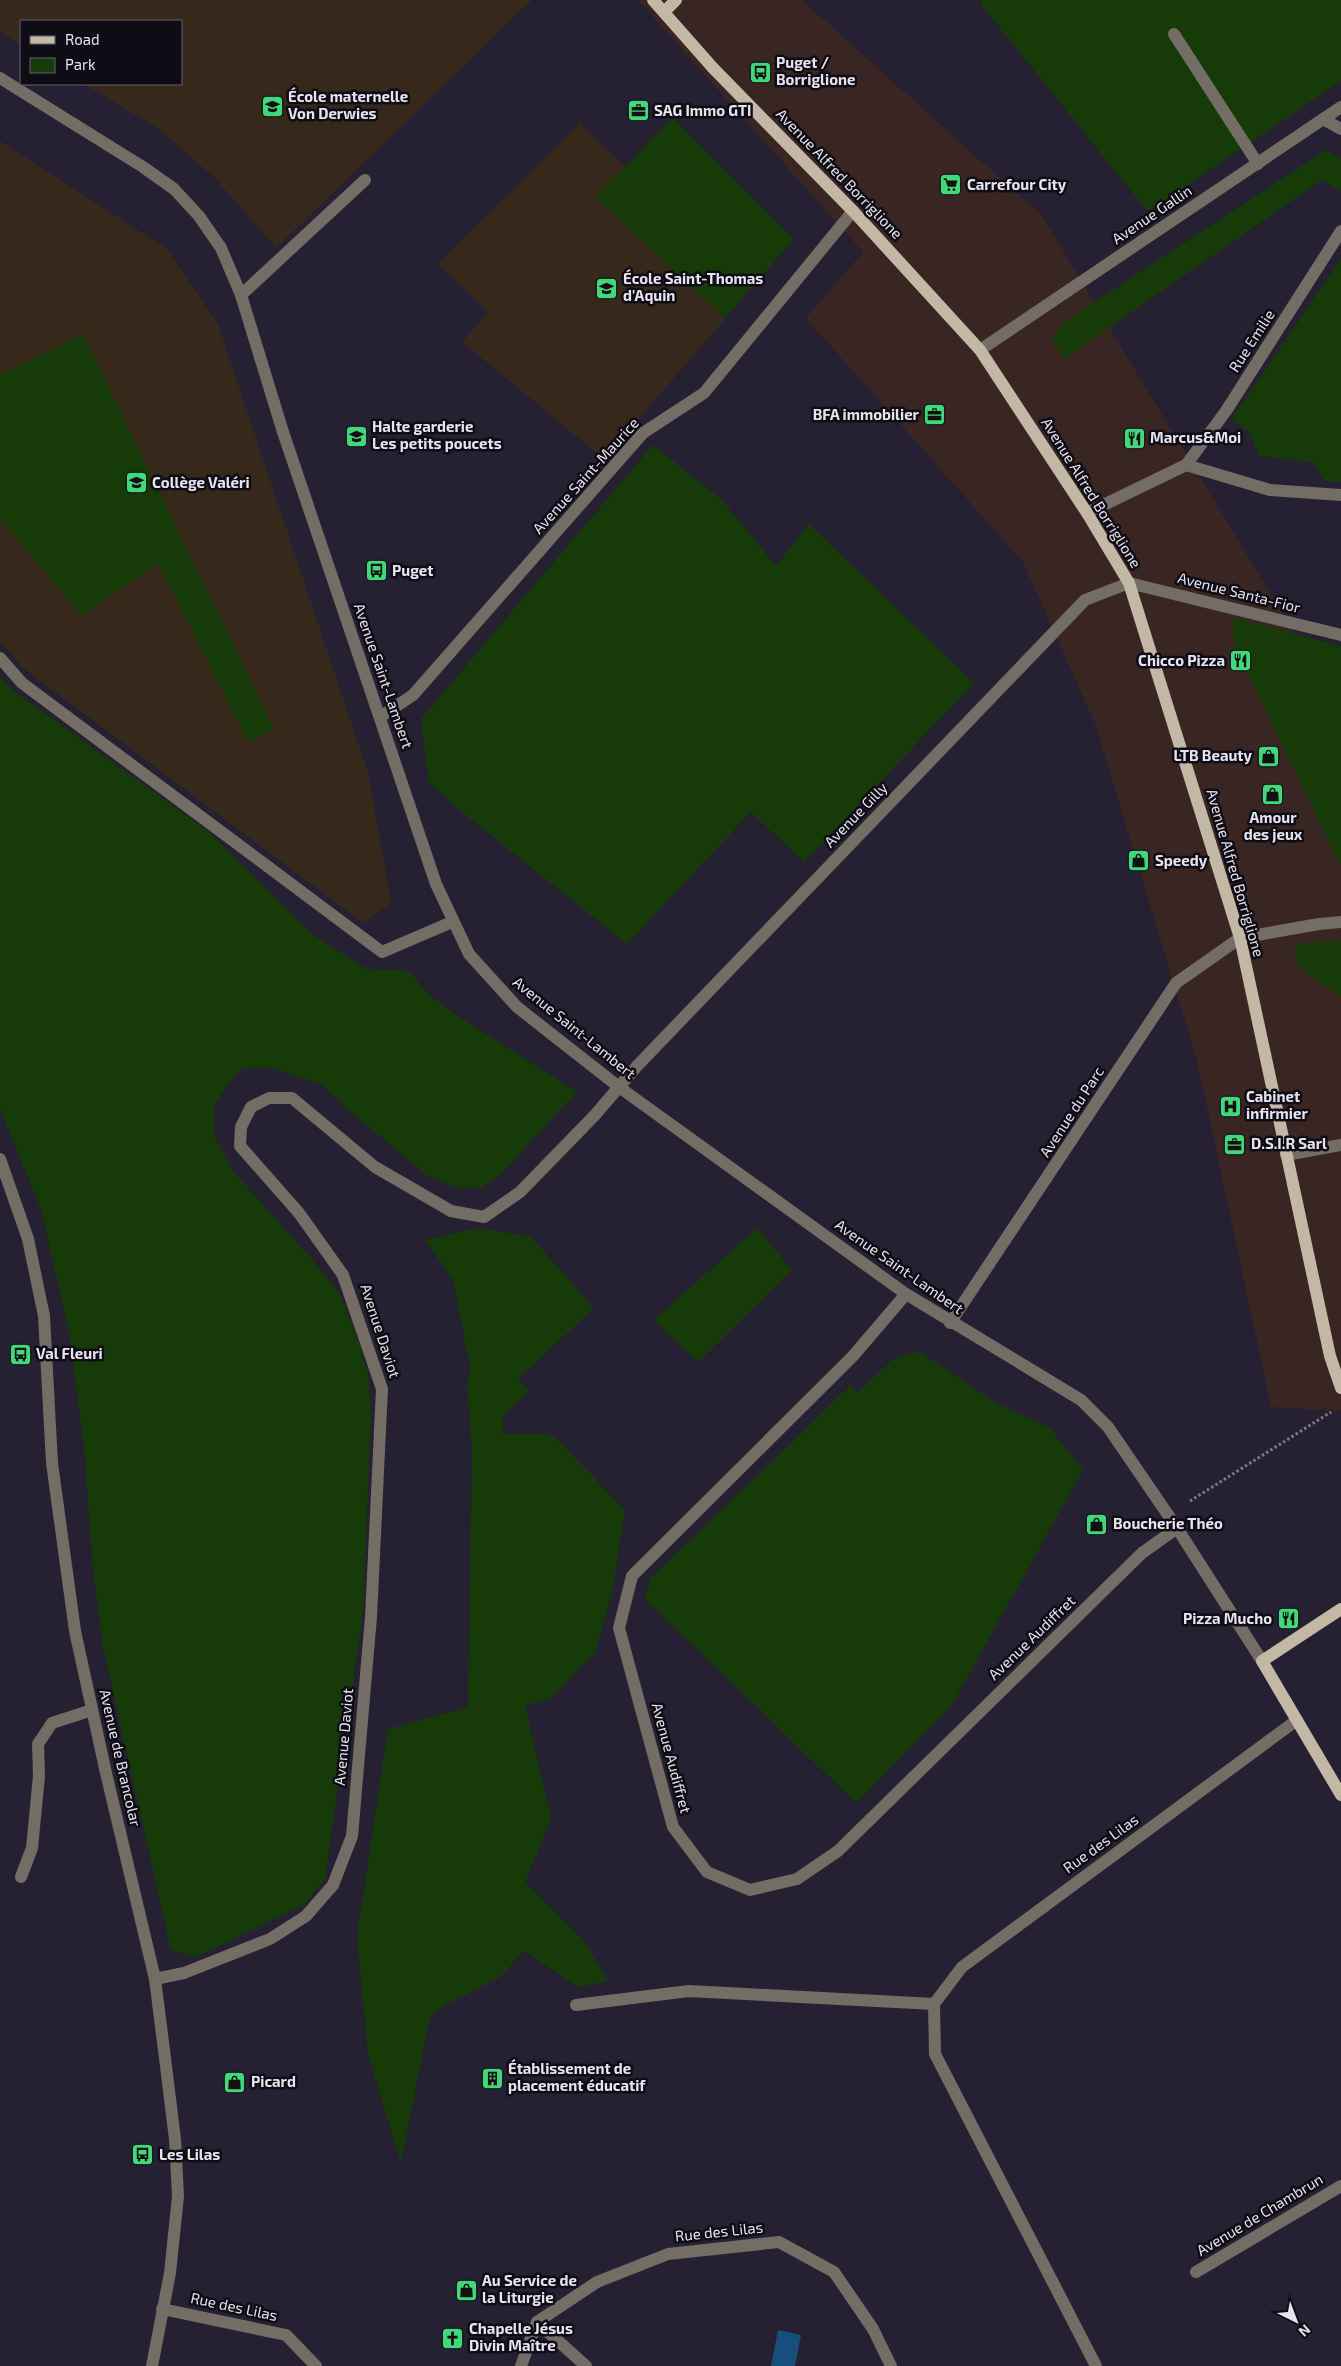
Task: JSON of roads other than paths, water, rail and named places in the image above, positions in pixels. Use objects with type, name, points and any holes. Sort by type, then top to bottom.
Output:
[{"type":"main road","name":"Avenue Alfred Borriglione","points":[[653,0],[713,68],[853,211],[980,350],[1087,513],[1129,583],[1240,938],[1330,1356],[1341,1388]]},
{"type":"main road","points":[[664,12],[676,0]]},
{"type":"main road","points":[[1341,1609],[1262,1661],[1341,1795]]},
{"type":"street","points":[[1174,34],[1258,164]]},
{"type":"street","name":"Avenue Saint-Lambert","points":[[0,78],[143,167],[174,189],[199,216],[221,248],[241,294],[283,432],[436,884],[452,922],[469,954],[517,1007],[619,1087],[906,1294],[950,1323],[1050,1380],[1081,1400],[1108,1427],[1177,1528],[1262,1661]]},
{"type":"street","name":"Avenue Gallin","points":[[980,350],[1341,107]]},
{"type":"street","points":[[1323,119],[1341,129]]},
{"type":"street","points":[[241,294],[365,180]]},
{"type":"street","name":"Avenue Saint-Maurice","points":[[380,717],[413,695],[643,433],[704,393],[853,211]]},
{"type":"street","name":"Rue Emilie","points":[[1186,465],[1226,411],[1341,231]]},
{"type":"street","points":[[1087,513],[1186,465],[1270,490],[1341,496]]},
{"type":"street","name":"Avenue Santa-Fior","points":[[1129,583],[1341,635]]},
{"type":"street","name":"Avenue Gilly","points":[[619,1087],[1085,600],[1129,583]]},
{"type":"street","points":[[0,658],[22,683],[382,952],[452,922]]},
{"type":"street","points":[[1240,938],[1341,922]]},
{"type":"street","name":"Avenue du Parc","points":[[950,1323],[1176,983],[1240,938]]},
{"type":"street","name":"Avenue Daviot","points":[[155,1979],[184,1973],[270,1939],[306,1916],[333,1885],[352,1836],[371,1617],[382,1388],[344,1275],[299,1213],[240,1146],[241,1128],[251,1107],[269,1098],[292,1098],[375,1167],[450,1212],[484,1217],[520,1192],[619,1087]]},
{"type":"street","points":[[1286,1156],[1341,1145]]},
{"type":"street","name":"Avenue de Brancolar","points":[[0,1159],[28,1239],[44,1316],[52,1463],[75,1631],[155,1979],[175,2139],[178,2196],[170,2273],[152,2366]]},
{"type":"street","name":"Avenue Audiffret","points":[[906,1294],[853,1356],[632,1576],[618,1628],[672,1828],[708,1872],[750,1890],[796,1880],[838,1850],[1142,1553],[1177,1528]]},
{"type":"street","points":[[20,1877],[32,1848],[39,1776],[38,1744],[52,1723],[92,1710]]},
{"type":"street","name":"Rue des Lilas","points":[[934,2004],[962,1967],[1297,1720]]},
{"type":"street","points":[[576,2004],[689,1991],[934,2004],[935,2054],[1096,2366]]},
{"type":"street","name":"Avenue de Chambrun","points":[[1196,2272],[1341,2186]]},
{"type":"street","name":"Rue des Lilas","points":[[537,2322],[598,2282],[668,2254],[779,2242],[834,2272],[873,2329],[891,2366]]},
{"type":"street","name":"Rue des Lilas","points":[[162,2309],[286,2335],[316,2366]]},
{"type":"street","points":[[521,2366],[537,2322],[586,2366]]},
{"type":"water","points":[[778,2330],[801,2335],[795,2366],[771,2366]]},
{"type":"place","name":"Puget / Borriglione","points":[[760,72]]},
{"type":"place","name":"École maternelle Von Derwies","points":[[272,106]]},
{"type":"place","name":"SAG Immo GTI","points":[[638,111]]},
{"type":"place","name":"Carrefour City","points":[[951,185]]},
{"type":"place","name":"École Saint-Thomas d'Aquin","points":[[607,288]]},
{"type":"place","name":"BFA immobilier","points":[[935,415]]},
{"type":"place","name":"Halte garderie Les petits poucets","points":[[356,436]]},
{"type":"place","name":"Marcus&Moi","points":[[1134,438]]},
{"type":"place","name":"Collège Valéri","points":[[136,483]]},
{"type":"place","name":"Puget","points":[[376,571]]},
{"type":"place","name":"Chicco Pizza","points":[[1241,661]]},
{"type":"place","name":"LTB Beauty","points":[[1268,756]]},
{"type":"place","name":"Amour des jeux","points":[[1273,795]]},
{"type":"place","name":"Speedy","points":[[1139,861]]},
{"type":"place","name":"Cabinet infirmier","points":[[1230,1106]]},
{"type":"place","name":"D.S.I.R Sarl","points":[[1235,1144]]},
{"type":"place","name":"Val Fleuri","points":[[20,1354]]},
{"type":"place","name":"Boucherie Théo","points":[[1097,1524]]},
{"type":"place","name":"Pizza Mucho","points":[[1288,1619]]},
{"type":"place","name":"Établissement de placement éducatif","points":[[492,2078]]},
{"type":"place","name":"Picard","points":[[235,2082]]},
{"type":"place","name":"Les Lilas","points":[[143,2155]]},
{"type":"place","name":"Au Service de la Liturgie","points":[[466,2290]]},
{"type":"place","name":"Chapelle Jésus Divin Maître","points":[[453,2338]]}]
